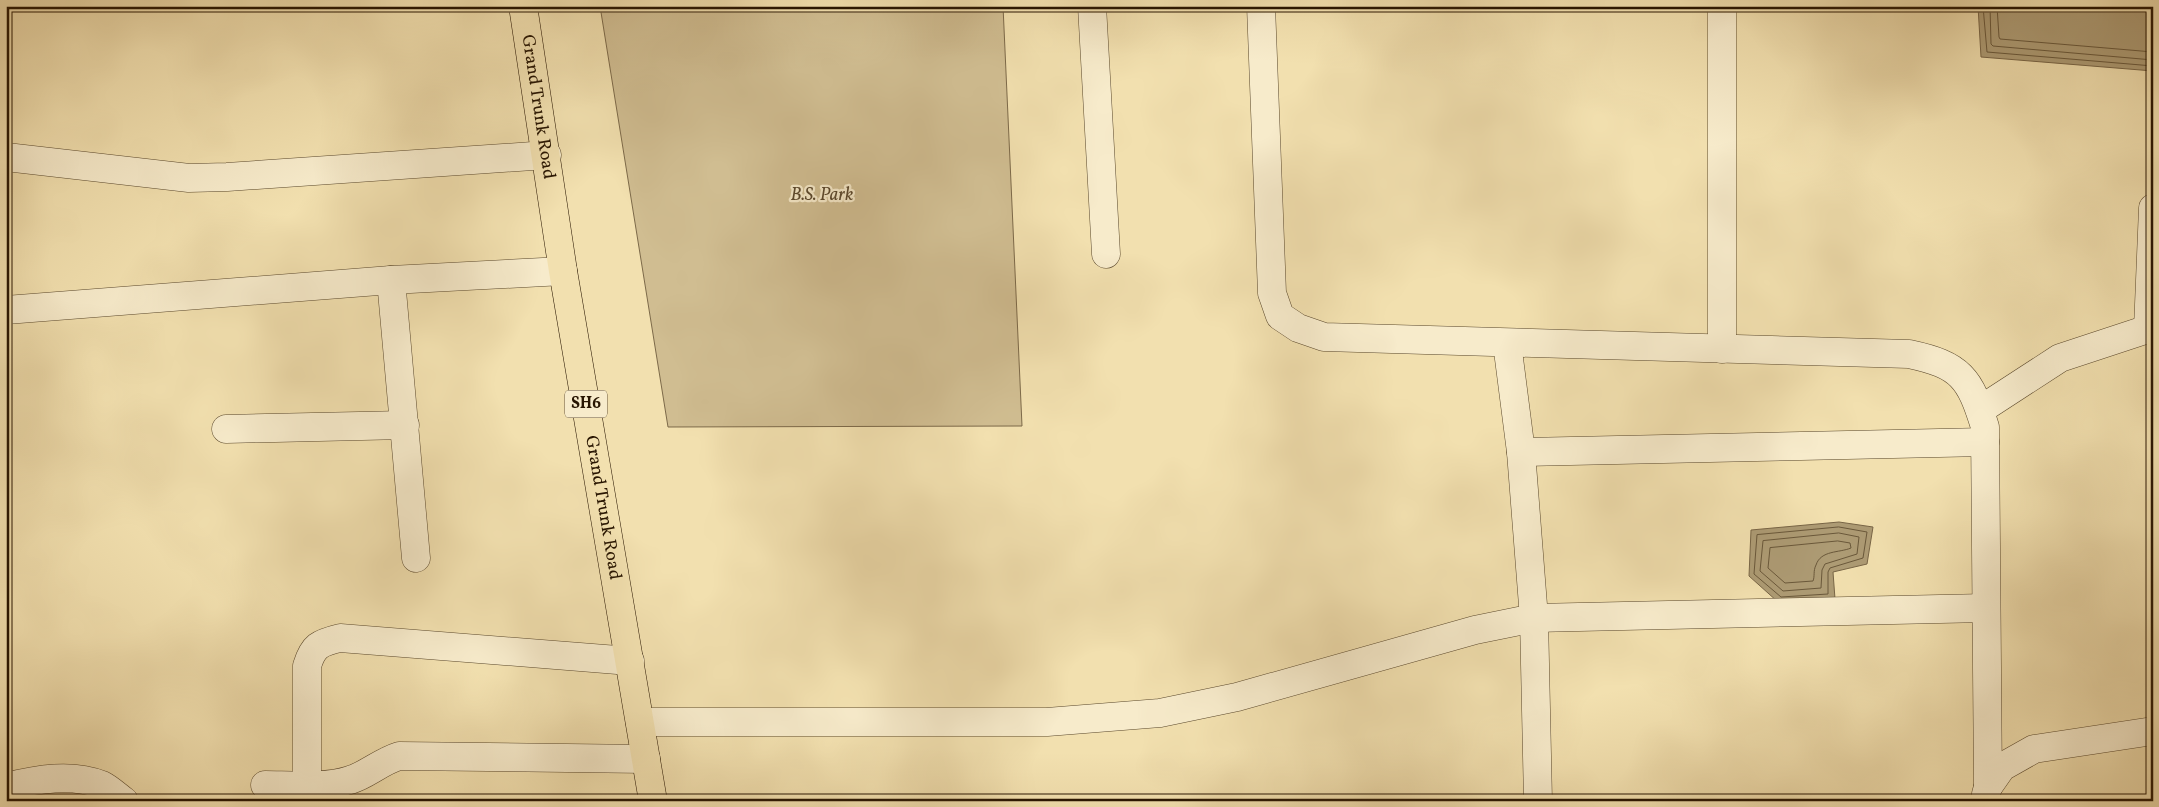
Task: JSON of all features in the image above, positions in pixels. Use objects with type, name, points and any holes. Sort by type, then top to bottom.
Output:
[{"type":"main road","name":"Grand Trunk Road","points":[[523,6],[564,272],[653,801]]},
{"type":"street","points":[[1092,6],[1106,254]]},
{"type":"street","points":[[1261,6],[1272,293],[1280,316],[1298,328],[1324,337],[1909,354],[1936,360],[1957,371],[1976,397],[1985,427],[1986,794]]},
{"type":"street","points":[[1722,6],[1722,349]]},
{"type":"street","points":[[6,157],[189,178],[547,155]]},
{"type":"street","points":[[1980,410],[2060,358],[2150,326],[2153,208]]},
{"type":"street","points":[[6,310],[391,280],[564,272]]},
{"type":"street","points":[[391,280],[416,558]]},
{"type":"street","points":[[1507,342],[1521,452],[1534,618],[1538,801]]},
{"type":"street","points":[[226,430],[404,425]]},
{"type":"street","points":[[1521,452],[1985,442]]},
{"type":"street","points":[[640,722],[1047,722],[1160,713],[1237,697],[1475,630],[1534,618],[1986,608]]},
{"type":"street","points":[[307,784],[308,666],[312,651],[324,642],[340,638],[630,661]]},
{"type":"street","points":[[1986,794],[2002,767],[2034,749],[2153,732]]},
{"type":"street","points":[[264,785],[351,780],[384,760],[399,756],[646,759]]},
{"type":"street","points":[[6,787],[30,781],[68,778],[102,786],[124,801]]},
{"type":"green space","name":"B.S. Park","points":[[600,6],[1003,6],[1022,426],[668,427]]},
{"type":"water","points":[[1978,6],[2153,6],[2153,71],[1981,57]]},
{"type":"water","points":[[1839,522],[1873,527],[1867,564],[1833,572],[1835,599],[1778,602],[1749,576],[1751,530]]}]
